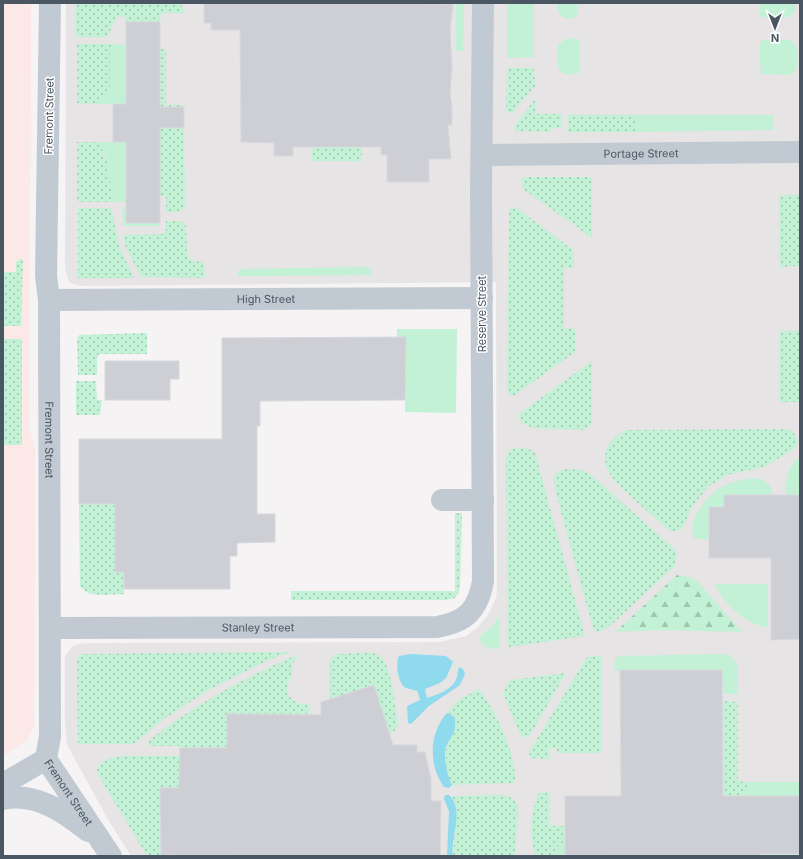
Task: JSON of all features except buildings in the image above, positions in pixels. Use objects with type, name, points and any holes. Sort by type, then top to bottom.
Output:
[{"type":"street","name":"Fremont Street","points":[[50,3],[46,276],[49,300],[50,736],[46,759],[107,850]]},
{"type":"street","name":"Reserve Street","points":[[464,618],[473,609],[480,595],[482,581],[481,190],[483,3]]},
{"type":"street","name":"Portage Street","points":[[482,155],[800,152]]},
{"type":"street","name":"High Street","points":[[49,300],[482,298]]},
{"type":"street","points":[[442,500],[482,500]]},
{"type":"street","name":"Stanley Street","points":[[50,628],[437,626],[452,624],[464,618]]},
{"type":"street","points":[[3,784],[46,759]]},
{"type":"street","points":[[3,799],[19,797],[39,801],[72,819],[107,850]]},
{"type":"shaded area","points":[[3,3],[31,3],[29,428],[35,450],[34,725],[27,740],[3,756]]},
{"type":"shaded area","points":[[66,3],[800,3],[800,856],[131,856],[109,821],[67,745],[65,725],[65,656],[73,646],[92,643],[440,642],[466,636],[478,627],[488,615],[496,598],[497,591],[496,282],[80,286],[71,283],[68,279],[65,268]]},
{"type":"green space","points":[[76,3],[181,3],[185,13],[161,13],[160,22],[126,22],[126,17],[117,17],[107,37],[76,37]]},
{"type":"green space","points":[[456,3],[464,3],[463,51],[456,51]]},
{"type":"green space","points":[[507,3],[534,3],[534,57],[507,58]]},
{"type":"green space","points":[[558,3],[577,3],[577,16],[569,19],[561,16],[558,11]]},
{"type":"green space","points":[[760,3],[796,3],[793,14],[785,18],[780,18],[763,17],[760,15]]},
{"type":"green space","points":[[574,38],[580,41],[580,70],[577,74],[564,73],[558,68],[558,46],[565,39]]},
{"type":"green space","points":[[763,40],[790,40],[793,43],[796,47],[798,61],[793,73],[787,75],[761,74],[759,44]]},
{"type":"green space","points":[[77,44],[117,44],[112,45],[110,48],[110,89],[108,95],[98,104],[77,103]]},
{"type":"green space","points":[[126,44],[126,104],[98,104],[108,95],[110,89],[110,48],[112,45]]},
{"type":"green space","points":[[160,49],[166,49],[166,105],[184,105],[184,107],[160,107]]},
{"type":"green space","points":[[507,68],[534,68],[535,86],[511,114],[506,110]]},
{"type":"green space","points":[[535,99],[535,114],[561,114],[561,128],[551,128],[551,132],[515,131],[514,127]]},
{"type":"green space","points":[[568,115],[636,115],[636,132],[568,132]]},
{"type":"green space","points":[[636,115],[773,115],[773,130],[636,132]]},
{"type":"green space","points":[[160,128],[184,128],[185,208],[178,212],[166,212],[166,196],[160,196]]},
{"type":"green space","points":[[77,142],[98,142],[107,163],[113,202],[77,202]]},
{"type":"green space","points":[[98,142],[126,142],[126,202],[113,202],[106,155]]},
{"type":"green space","points":[[312,147],[362,147],[362,161],[312,161]]},
{"type":"green space","points":[[525,177],[592,177],[592,238],[523,189],[522,179]]},
{"type":"green space","points":[[779,195],[800,195],[800,266],[780,267]]},
{"type":"green space","points":[[511,207],[518,209],[573,250],[574,268],[564,268],[564,328],[575,329],[575,352],[515,395],[511,396],[507,391],[509,210]]},
{"type":"green space","points":[[78,208],[109,208],[112,211],[119,246],[134,278],[78,278]]},
{"type":"green space","points":[[122,209],[126,209],[126,223],[160,223],[160,226],[123,226]]},
{"type":"green space","points":[[166,221],[180,221],[186,225],[187,256],[192,261],[204,262],[205,276],[203,278],[141,277],[125,245],[123,235],[163,234],[166,230]]},
{"type":"green space","points":[[23,259],[21,326],[3,326],[3,272],[16,272],[16,262]]},
{"type":"green space","points":[[367,267],[371,270],[371,275],[238,276],[238,272],[241,269]]},
{"type":"green space","points":[[397,329],[457,329],[456,413],[405,412],[406,337],[397,337]]},
{"type":"green space","points":[[780,331],[800,331],[800,402],[780,402]]},
{"type":"green space","points":[[147,333],[147,354],[99,354],[97,358],[97,375],[78,375],[77,339],[79,335]]},
{"type":"green space","points":[[3,339],[22,339],[22,445],[3,445]]},
{"type":"green space","points":[[592,361],[592,423],[585,430],[532,428],[519,421],[520,413]]},
{"type":"green space","points":[[76,381],[96,381],[97,400],[102,400],[100,415],[76,415]]},
{"type":"green space","points":[[784,429],[793,431],[798,442],[795,448],[764,467],[726,475],[708,487],[692,507],[682,529],[673,531],[669,530],[617,483],[607,469],[605,462],[606,450],[612,440],[627,430]]},
{"type":"green space","points":[[520,448],[529,449],[535,453],[585,636],[508,647],[506,460],[509,450]]},
{"type":"green space","points":[[798,458],[800,458],[800,495],[786,495],[789,470]]},
{"type":"green space","points":[[567,469],[581,470],[591,475],[677,553],[675,566],[611,625],[604,630],[596,632],[593,628],[555,490],[554,476],[559,471]]},
{"type":"green space","points":[[753,478],[767,482],[771,487],[772,495],[725,495],[724,507],[709,508],[709,539],[694,538],[692,531],[695,517],[709,496],[728,484]]},
{"type":"green space","points":[[79,504],[172,504],[125,530],[115,530],[115,572],[124,572],[124,594],[100,595],[88,593],[80,586]]},
{"type":"green space","points":[[455,513],[462,513],[460,586],[459,592],[455,598],[446,600],[291,600],[291,591],[455,591]]},
{"type":"green space","points":[[677,575],[691,577],[696,580],[742,632],[662,630],[615,632]]},
{"type":"green space","points":[[715,584],[768,584],[768,627],[752,623],[744,618],[724,599]]},
{"type":"green space","points":[[498,617],[500,620],[500,647],[498,649],[492,649],[484,645],[479,637],[491,628]]},
{"type":"green space","points":[[291,652],[268,660],[210,689],[167,717],[133,744],[78,744],[77,661],[78,657],[82,654]]},
{"type":"green space","points":[[368,653],[377,654],[382,658],[386,665],[392,686],[398,725],[390,734],[374,685],[330,699],[330,659],[336,654]]},
{"type":"green space","points":[[729,655],[738,664],[738,694],[723,694],[722,670],[614,671],[615,660],[619,656]]},
{"type":"green space","points":[[294,656],[297,656],[297,658],[292,664],[292,674],[287,688],[288,692],[296,702],[301,704],[310,704],[309,714],[228,714],[227,748],[180,748],[179,746],[150,746],[148,744],[150,740],[167,727],[201,704],[237,683]]},
{"type":"green space","points":[[601,656],[601,753],[557,753],[557,748],[549,748],[549,759],[530,758],[529,752],[587,657]]},
{"type":"green space","points":[[566,673],[530,735],[527,738],[520,735],[503,693],[510,680]]},
{"type":"green space","points":[[479,689],[498,720],[508,745],[514,769],[515,780],[513,783],[452,785],[448,776],[446,767],[446,751],[454,717],[447,713],[460,699]]},
{"type":"green space","points":[[723,701],[738,702],[738,781],[747,782],[749,790],[741,796],[723,796]]},
{"type":"green space","points":[[121,756],[180,756],[179,766],[190,767],[190,788],[161,788],[199,856],[147,856],[97,773],[99,765],[102,762]]},
{"type":"green space","points":[[747,782],[800,782],[800,796],[741,796],[749,790]]},
{"type":"green space","points":[[549,792],[549,826],[565,826],[565,843],[557,847],[553,856],[536,856],[532,842],[532,816],[539,793]]},
{"type":"green space","points":[[503,795],[513,799],[518,807],[515,856],[453,856],[456,814],[451,796]]},
{"type":"green space","points":[[565,843],[565,855],[582,856],[553,856],[557,847]]},
{"type":"green space","points":[[760,854],[800,854],[800,856],[760,856]]},
{"type":"water","points":[[411,654],[446,656],[453,662],[446,678],[440,683],[425,689],[427,698],[439,694],[451,687],[456,680],[459,667],[463,669],[465,674],[460,685],[429,706],[411,724],[408,723],[407,706],[420,700],[418,692],[403,686],[399,678],[397,663],[399,656]]},
{"type":"water","points":[[447,713],[454,717],[455,722],[455,730],[445,752],[446,766],[452,785],[449,788],[444,787],[439,778],[433,759],[434,739],[441,721]]},
{"type":"water","points":[[445,795],[449,795],[454,801],[456,808],[457,816],[453,841],[453,856],[447,856],[449,811],[444,799]]}]
